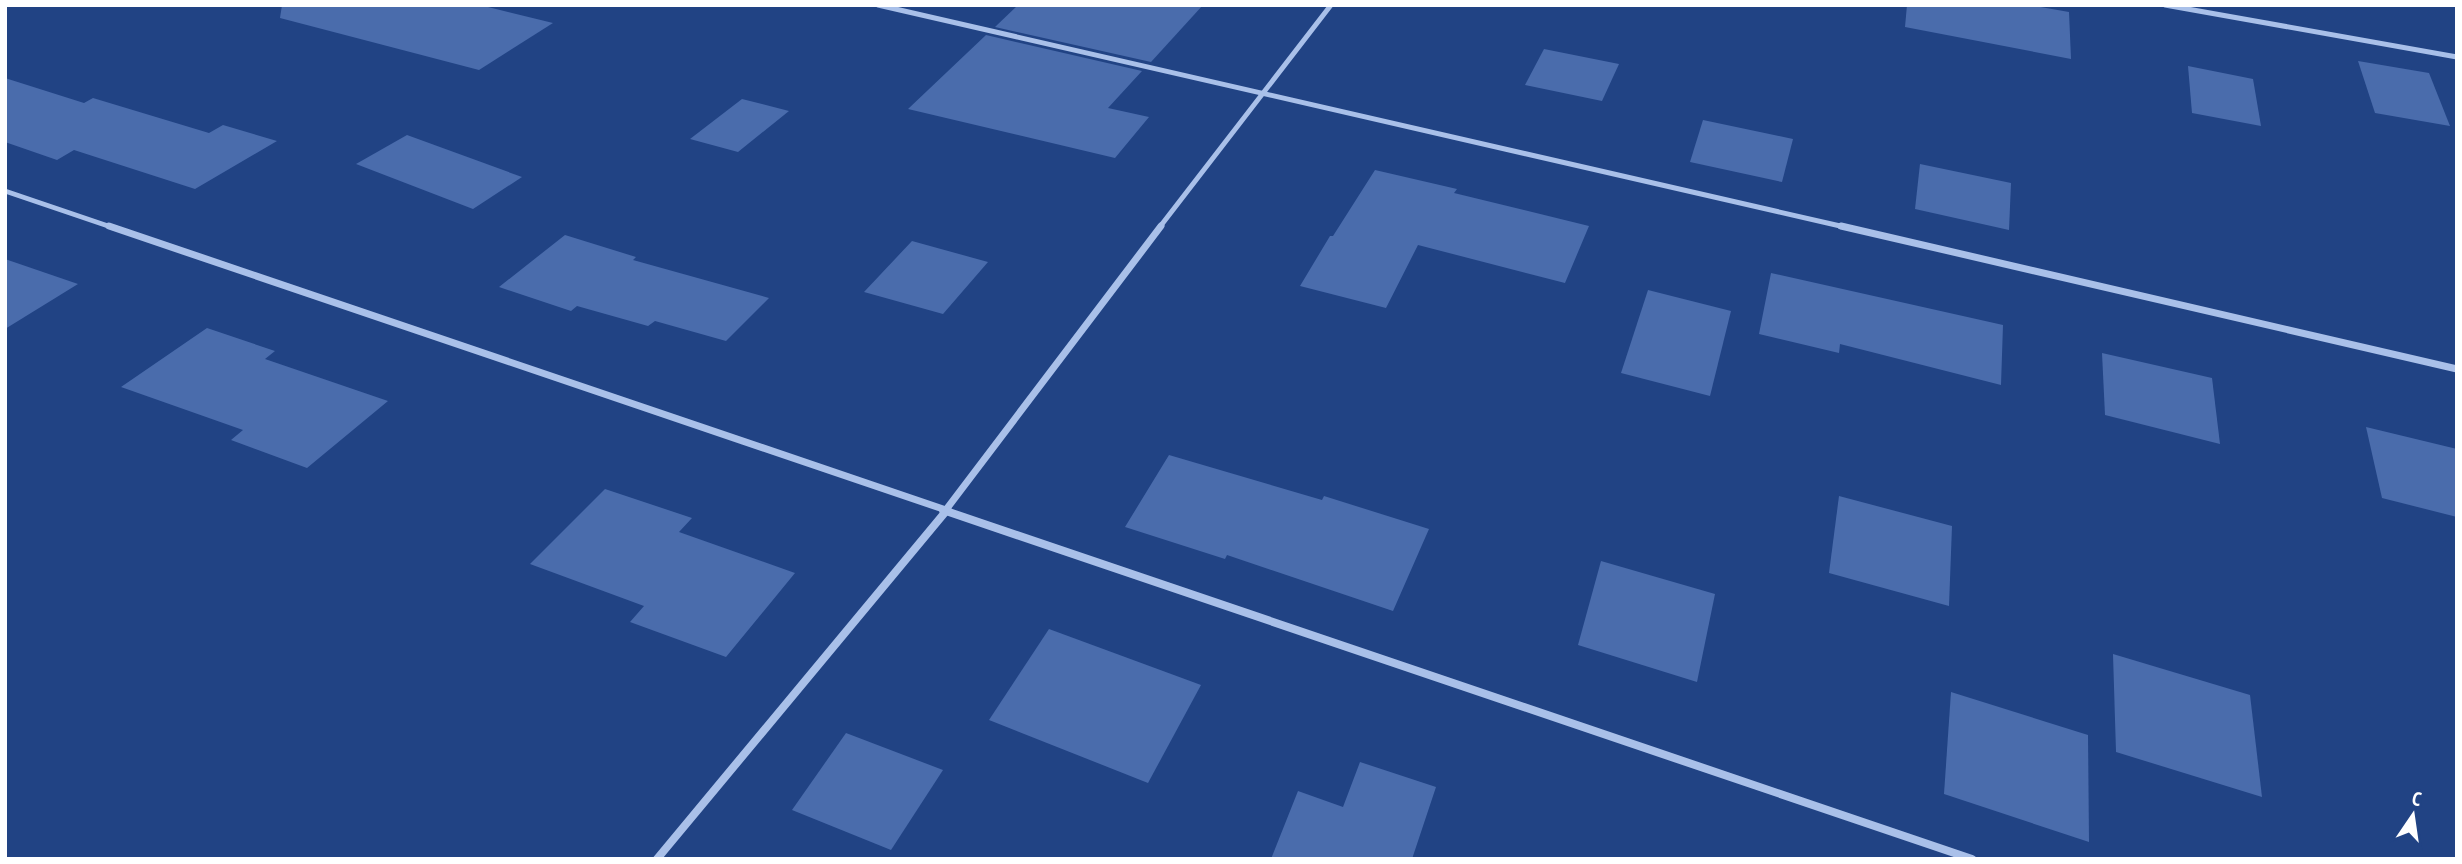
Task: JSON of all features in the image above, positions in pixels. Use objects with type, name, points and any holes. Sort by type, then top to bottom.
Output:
[{"type":"street","points":[[878,5],[2457,369]]},
{"type":"street","points":[[657,859],[945,512],[1262,92],[1331,5]]},
{"type":"street","points":[[2165,5],[2457,57]]},
{"type":"street","points":[[5,191],[1972,859]]},
{"type":"building","points":[[282,5],[480,5],[553,23],[479,70],[280,18]]},
{"type":"building","points":[[1018,5],[1203,5],[1151,62],[995,27]]},
{"type":"building","points":[[1907,5],[2029,5],[2069,12],[2071,59],[1905,27]]},
{"type":"building","points":[[986,35],[1142,71],[1108,108],[1149,117],[1115,158],[908,109]]},
{"type":"building","points":[[1544,49],[1619,64],[1602,101],[1525,85]]},
{"type":"building","points":[[2358,61],[2429,73],[2450,126],[2375,113]]},
{"type":"building","points":[[2188,66],[2253,79],[2261,126],[2192,113]]},
{"type":"building","points":[[5,78],[84,103],[93,98],[209,133],[223,125],[277,141],[195,189],[74,150],[57,160],[5,142]]},
{"type":"building","points":[[742,99],[789,111],[738,152],[690,139]]},
{"type":"building","points":[[1703,120],[1793,139],[1782,182],[1690,162]]},
{"type":"building","points":[[407,135],[522,177],[473,209],[356,164]]},
{"type":"building","points":[[1920,164],[2011,183],[2009,230],[1915,209]]},
{"type":"building","points":[[1375,170],[1457,189],[1454,193],[1589,226],[1565,283],[1418,245],[1386,308],[1300,286]]},
{"type":"building","points":[[565,235],[636,257],[633,260],[769,298],[726,341],[655,321],[648,326],[577,306],[571,311],[499,287]]},
{"type":"building","points":[[912,241],[988,262],[943,314],[864,292]]},
{"type":"building","points":[[5,259],[78,284],[5,329]]},
{"type":"building","points":[[1771,273],[2003,325],[2001,385],[1840,344],[1839,353],[1759,334]]},
{"type":"building","points":[[1648,290],[1731,311],[1710,396],[1621,373]]},
{"type":"building","points":[[207,328],[275,351],[265,359],[388,401],[307,468],[231,440],[243,430],[121,387]]},
{"type":"building","points":[[2102,353],[2212,378],[2220,444],[2105,415]]},
{"type":"building","points":[[2366,427],[2457,449],[2457,517],[2382,498]]},
{"type":"building","points":[[1169,455],[1322,500],[1324,496],[1429,529],[1393,611],[1227,555],[1225,559],[1125,527]]},
{"type":"building","points":[[605,489],[692,518],[679,532],[795,573],[726,657],[630,622],[644,606],[530,564]]},
{"type":"building","points":[[1839,496],[1952,526],[1949,606],[1829,573]]},
{"type":"building","points":[[1601,561],[1715,594],[1697,682],[1578,645]]},
{"type":"building","points":[[1049,629],[1201,685],[1148,783],[989,720]]},
{"type":"building","points":[[2113,654],[2250,695],[2262,797],[2116,752]]},
{"type":"building","points":[[1951,692],[2088,735],[2089,842],[1944,794]]},
{"type":"building","points":[[846,733],[943,770],[891,850],[792,810]]},
{"type":"building","points":[[1360,762],[1436,787],[1412,859],[1271,859],[1298,791],[1343,807]]}]
